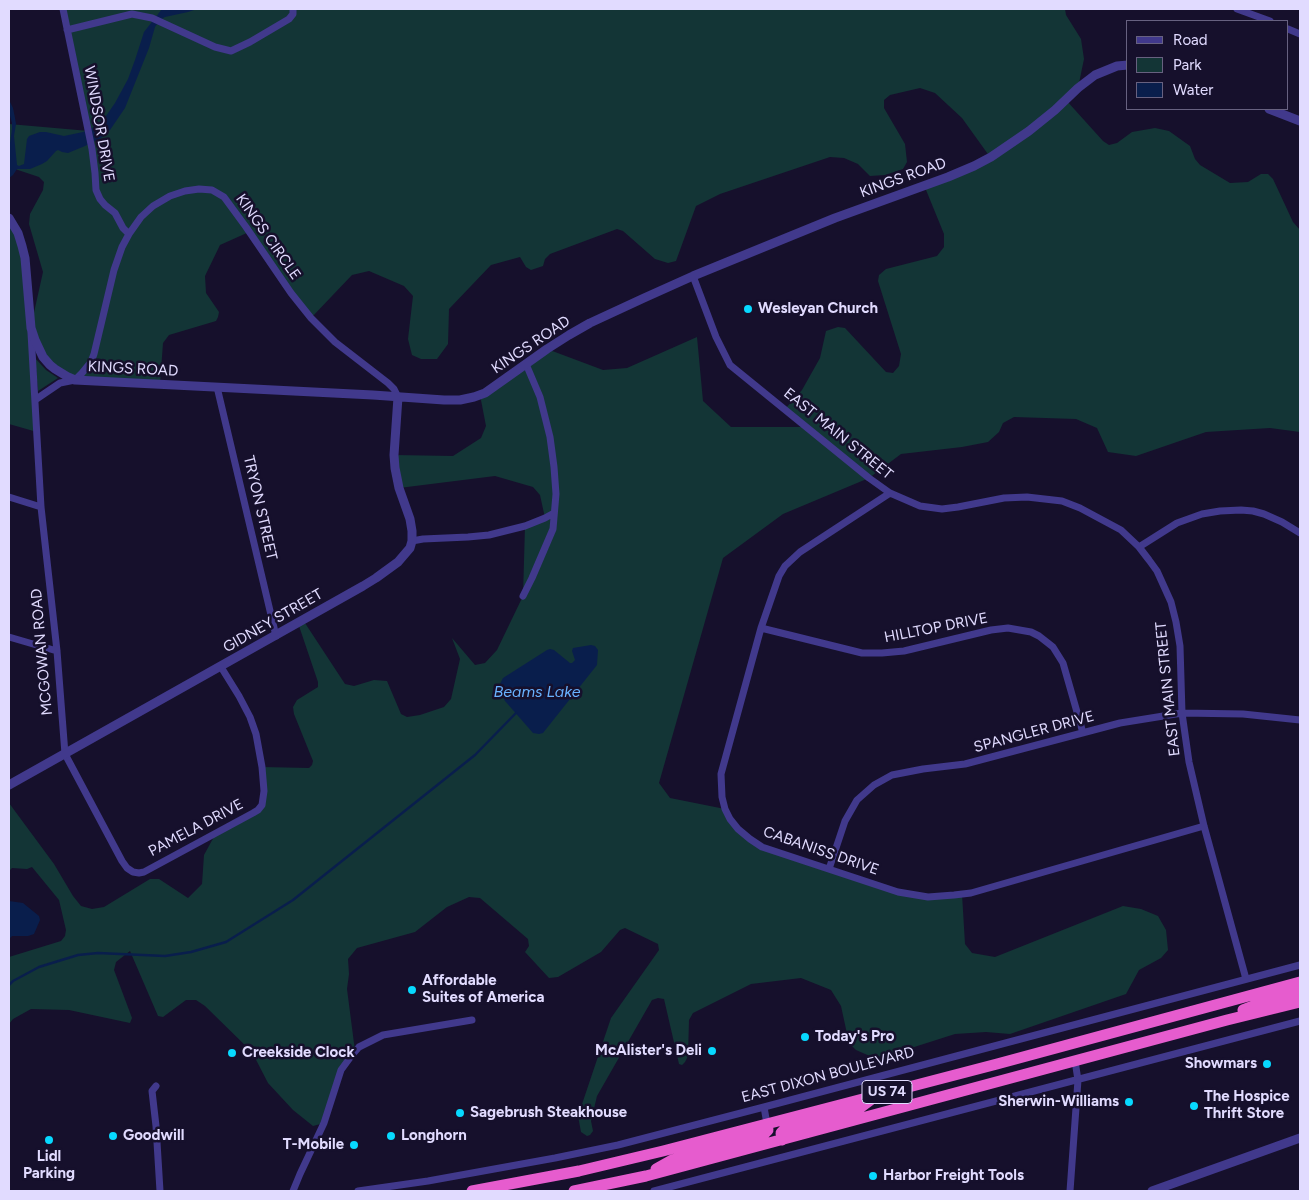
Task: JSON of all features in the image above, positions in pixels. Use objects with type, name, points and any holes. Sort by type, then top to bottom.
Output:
[{"type":"highway","name":"EAST DIXON BOULEVARD","points":[[472,1191],[579,1171],[663,1151],[997,1064],[1300,982]]},
{"type":"highway","points":[[1227,1020],[1247,1008],[1300,992]]},
{"type":"highway","name":"US 74","points":[[574,1191],[646,1176],[1300,1002]]},
{"type":"highway","points":[[782,1140],[781,1133],[784,1130],[857,1110],[876,1095]]},
{"type":"highway","points":[[646,1176],[672,1160],[764,1134],[768,1130],[767,1124]]},
{"type":"street","name":"WINDSOR DRIVE","points":[[62,9],[92,149],[96,190],[104,205],[115,214],[129,234]]},
{"type":"street","points":[[67,30],[132,14],[142,9]]},
{"type":"street","points":[[132,14],[152,18],[215,48],[231,51],[289,19],[293,14],[293,9]]},
{"type":"street","points":[[1237,9],[1259,12],[1269,20]]},
{"type":"street","name":"KINGS ROAD","points":[[9,218],[18,233],[25,258],[31,328],[35,340],[43,357],[55,369],[75,380],[460,400],[485,393],[547,349],[590,323],[693,276],[854,210],[974,166],[991,157],[1029,131],[1095,75],[1117,66],[1126,65]]},
{"type":"street","points":[[1272,110],[1300,121]]},
{"type":"street","name":"KINGS CIRCLE","points":[[75,380],[91,362],[94,354],[114,270],[129,234],[141,217],[153,206],[170,196],[199,189],[212,190],[224,198],[291,293],[311,318],[335,342],[388,383],[398,397]]},
{"type":"street","name":"EAST MAIN STREET","points":[[693,276],[716,336],[730,365],[890,493],[920,506],[942,509],[1004,498],[1027,497],[1062,502],[1080,508],[1121,530],[1139,547],[1157,572],[1171,602],[1176,622],[1180,646],[1182,714],[1188,762],[1246,979]]},
{"type":"street","name":"MCGOWAN ROAD","points":[[31,328],[41,507],[57,651],[65,754],[122,861],[131,872],[144,872]]},
{"type":"street","points":[[523,596],[553,529],[556,494],[550,437],[540,397],[526,364]]},
{"type":"street","points":[[36,400],[60,383],[75,380]]},
{"type":"street","name":"TRYON STREET","points":[[217,387],[276,636]]},
{"type":"street","points":[[398,397],[394,455],[395,468],[399,488],[410,519],[412,541],[488,535],[525,526],[554,513]]},
{"type":"street","name":"CABANISS DRIVE","points":[[890,493],[800,552],[791,560],[779,576],[762,628],[721,774],[723,803],[730,819],[738,829],[750,840],[762,847],[898,892],[928,897],[971,893],[1204,826]]},
{"type":"street","points":[[9,497],[41,507]]},
{"type":"street","points":[[1139,547],[1177,523],[1202,514],[1220,511],[1241,510],[1259,512],[1300,533]]},
{"type":"street","name":"GIDNEY STREET","points":[[9,785],[376,578],[406,555],[412,541]]},
{"type":"street","name":"HILLTOP DRIVE","points":[[762,628],[862,653],[904,651],[991,630],[1008,628],[1031,632],[1053,648],[1063,663],[1083,733]]},
{"type":"street","points":[[9,637],[57,651]]},
{"type":"street","name":"PAMELA DRIVE","points":[[144,872],[253,813],[262,805],[264,791],[262,767],[256,734],[250,717],[221,667]]},
{"type":"street","name":"SPANGLER DRIVE","points":[[829,869],[845,821],[857,800],[884,779],[900,773],[965,764],[1139,720],[1182,714],[1243,714],[1300,720]]},
{"type":"street","name":"EAST DIXON BOULEVARD","points":[[358,1191],[555,1158],[618,1145],[1300,965]]},
{"type":"street","points":[[293,1191],[324,1123],[341,1070],[359,1047],[383,1035],[472,1020]]},
{"type":"street","points":[[654,1191],[1300,1021]]},
{"type":"street","points":[[1070,1191],[1078,1080],[1075,1061]]},
{"type":"street","points":[[156,1086],[152,1091],[160,1191]]},
{"type":"street","points":[[764,1107],[767,1124]]},
{"type":"street","points":[[1152,1191],[1300,1138]]},
{"type":"street","points":[[782,1140],[786,1157]]},
{"type":"green space","points":[[63,9],[1065,9],[1066,15],[1081,39],[1084,59],[1078,88],[1066,100],[1103,141],[1109,145],[1117,143],[1132,132],[1155,128],[1169,131],[1190,146],[1195,159],[1200,165],[1230,183],[1248,182],[1261,174],[1268,174],[1273,179],[1293,222],[1300,230],[1300,432],[1270,428],[1206,432],[1136,456],[1108,452],[1097,428],[1076,419],[1014,417],[1003,423],[999,432],[988,442],[901,454],[869,478],[783,514],[723,558],[659,783],[670,798],[725,809],[751,840],[910,895],[962,894],[965,944],[972,953],[995,957],[1123,906],[1141,909],[1158,916],[1166,930],[1168,950],[1161,958],[1139,970],[1126,994],[1010,1034],[986,1032],[955,1034],[886,1056],[872,1057],[856,1050],[849,1043],[841,1006],[831,990],[801,978],[751,984],[693,1013],[689,1020],[688,1056],[682,1065],[679,1064],[664,999],[658,998],[652,1000],[597,1096],[591,1121],[593,1131],[587,1136],[581,1132],[578,1116],[611,1018],[659,950],[658,944],[625,928],[620,930],[601,952],[558,977],[549,978],[525,952],[529,946],[528,939],[480,898],[469,897],[447,907],[415,932],[357,948],[348,959],[347,989],[355,1051],[346,1063],[324,1123],[313,1126],[293,1110],[268,1083],[252,1052],[205,1006],[196,1000],[186,1000],[163,1017],[158,1016],[130,951],[116,962],[114,970],[132,1018],[130,1023],[69,1010],[31,1009],[13,1019],[9,1024],[9,957],[61,941],[65,936],[66,930],[59,900],[32,867],[27,869],[12,868],[9,871],[9,803],[54,864],[81,906],[92,909],[104,907],[150,879],[159,879],[188,898],[202,884],[204,855],[216,833],[262,805],[262,767],[309,768],[312,765],[313,761],[293,707],[297,700],[318,687],[318,682],[298,623],[303,620],[345,684],[354,686],[374,680],[387,681],[401,714],[407,717],[444,707],[451,699],[460,659],[452,638],[475,665],[485,663],[497,650],[523,596],[525,526],[545,518],[540,495],[533,487],[495,476],[399,488],[394,455],[453,456],[481,438],[486,426],[480,395],[547,349],[603,370],[627,368],[697,337],[703,401],[731,427],[806,427],[785,409],[802,390],[820,358],[826,331],[838,327],[845,328],[886,372],[893,373],[899,366],[901,354],[878,281],[879,275],[886,269],[937,256],[944,247],[944,234],[924,185],[990,157],[962,118],[935,93],[920,88],[890,95],[884,100],[884,108],[905,144],[907,162],[903,169],[885,175],[870,176],[858,164],[844,158],[830,157],[720,194],[696,206],[676,261],[668,263],[655,259],[623,231],[617,229],[550,254],[545,259],[543,266],[531,270],[526,267],[520,257],[491,265],[449,309],[448,344],[437,359],[421,359],[412,355],[408,339],[413,296],[404,286],[369,271],[352,275],[311,318],[249,232],[220,245],[205,276],[206,293],[219,312],[218,317],[216,321],[169,335],[163,343],[160,384],[75,380],[60,373],[35,340],[37,432],[9,424],[9,218],[18,233],[31,326],[43,272],[29,224],[30,214],[43,190],[44,182],[39,177],[9,167],[9,124],[89,131]]},
{"type":"green space","points":[[35,358],[46,370],[58,378],[38,391]]},
{"type":"water","points":[[162,9],[197,9],[160,20],[155,27],[149,48],[125,108],[110,130],[101,138],[85,146],[68,153],[58,150],[42,164],[30,169],[17,169],[9,178],[9,150],[12,123],[9,112],[9,100],[13,108],[16,124],[14,136],[17,165],[19,166],[24,164],[29,136],[40,132],[64,136],[83,132],[92,128],[106,116],[128,79],[144,32]]},
{"type":"water","name":"Beams Lake","points":[[595,646],[598,650],[597,665],[543,733],[533,733],[501,694],[499,686],[503,678],[547,650],[554,650],[572,663],[575,660],[573,648]]},
{"type":"water","points":[[9,901],[23,903],[39,916],[40,920],[34,934],[12,936],[9,939]]},
{"type":"waterway","points":[[9,985],[39,967],[78,955],[98,953],[165,956],[191,952],[226,942],[293,900],[475,755],[516,713]]},
{"type":"place","name":"Wesleyan Church","points":[[748,309]]},
{"type":"place","name":"Affordable Suites of America","points":[[412,990]]},
{"type":"place","name":"Today's Pro","points":[[805,1037]]},
{"type":"place","name":"McAlister's Deli","points":[[712,1051]]},
{"type":"place","name":"Creekside Clock","points":[[232,1053]]},
{"type":"place","name":"Showmars","points":[[1267,1064]]},
{"type":"place","name":"Sherwin-Williams","points":[[1129,1102]]},
{"type":"place","name":"The Hospice Thrift Store","points":[[1194,1106]]},
{"type":"place","name":"Sagebrush Steakhouse","points":[[460,1113]]},
{"type":"place","name":"Goodwill","points":[[113,1136]]},
{"type":"place","name":"Longhorn","points":[[391,1136]]},
{"type":"place","name":"Lidl Parking","points":[[49,1140]]},
{"type":"place","name":"T-Mobile","points":[[354,1145]]},
{"type":"place","name":"Harbor Freight Tools","points":[[873,1176]]}]
